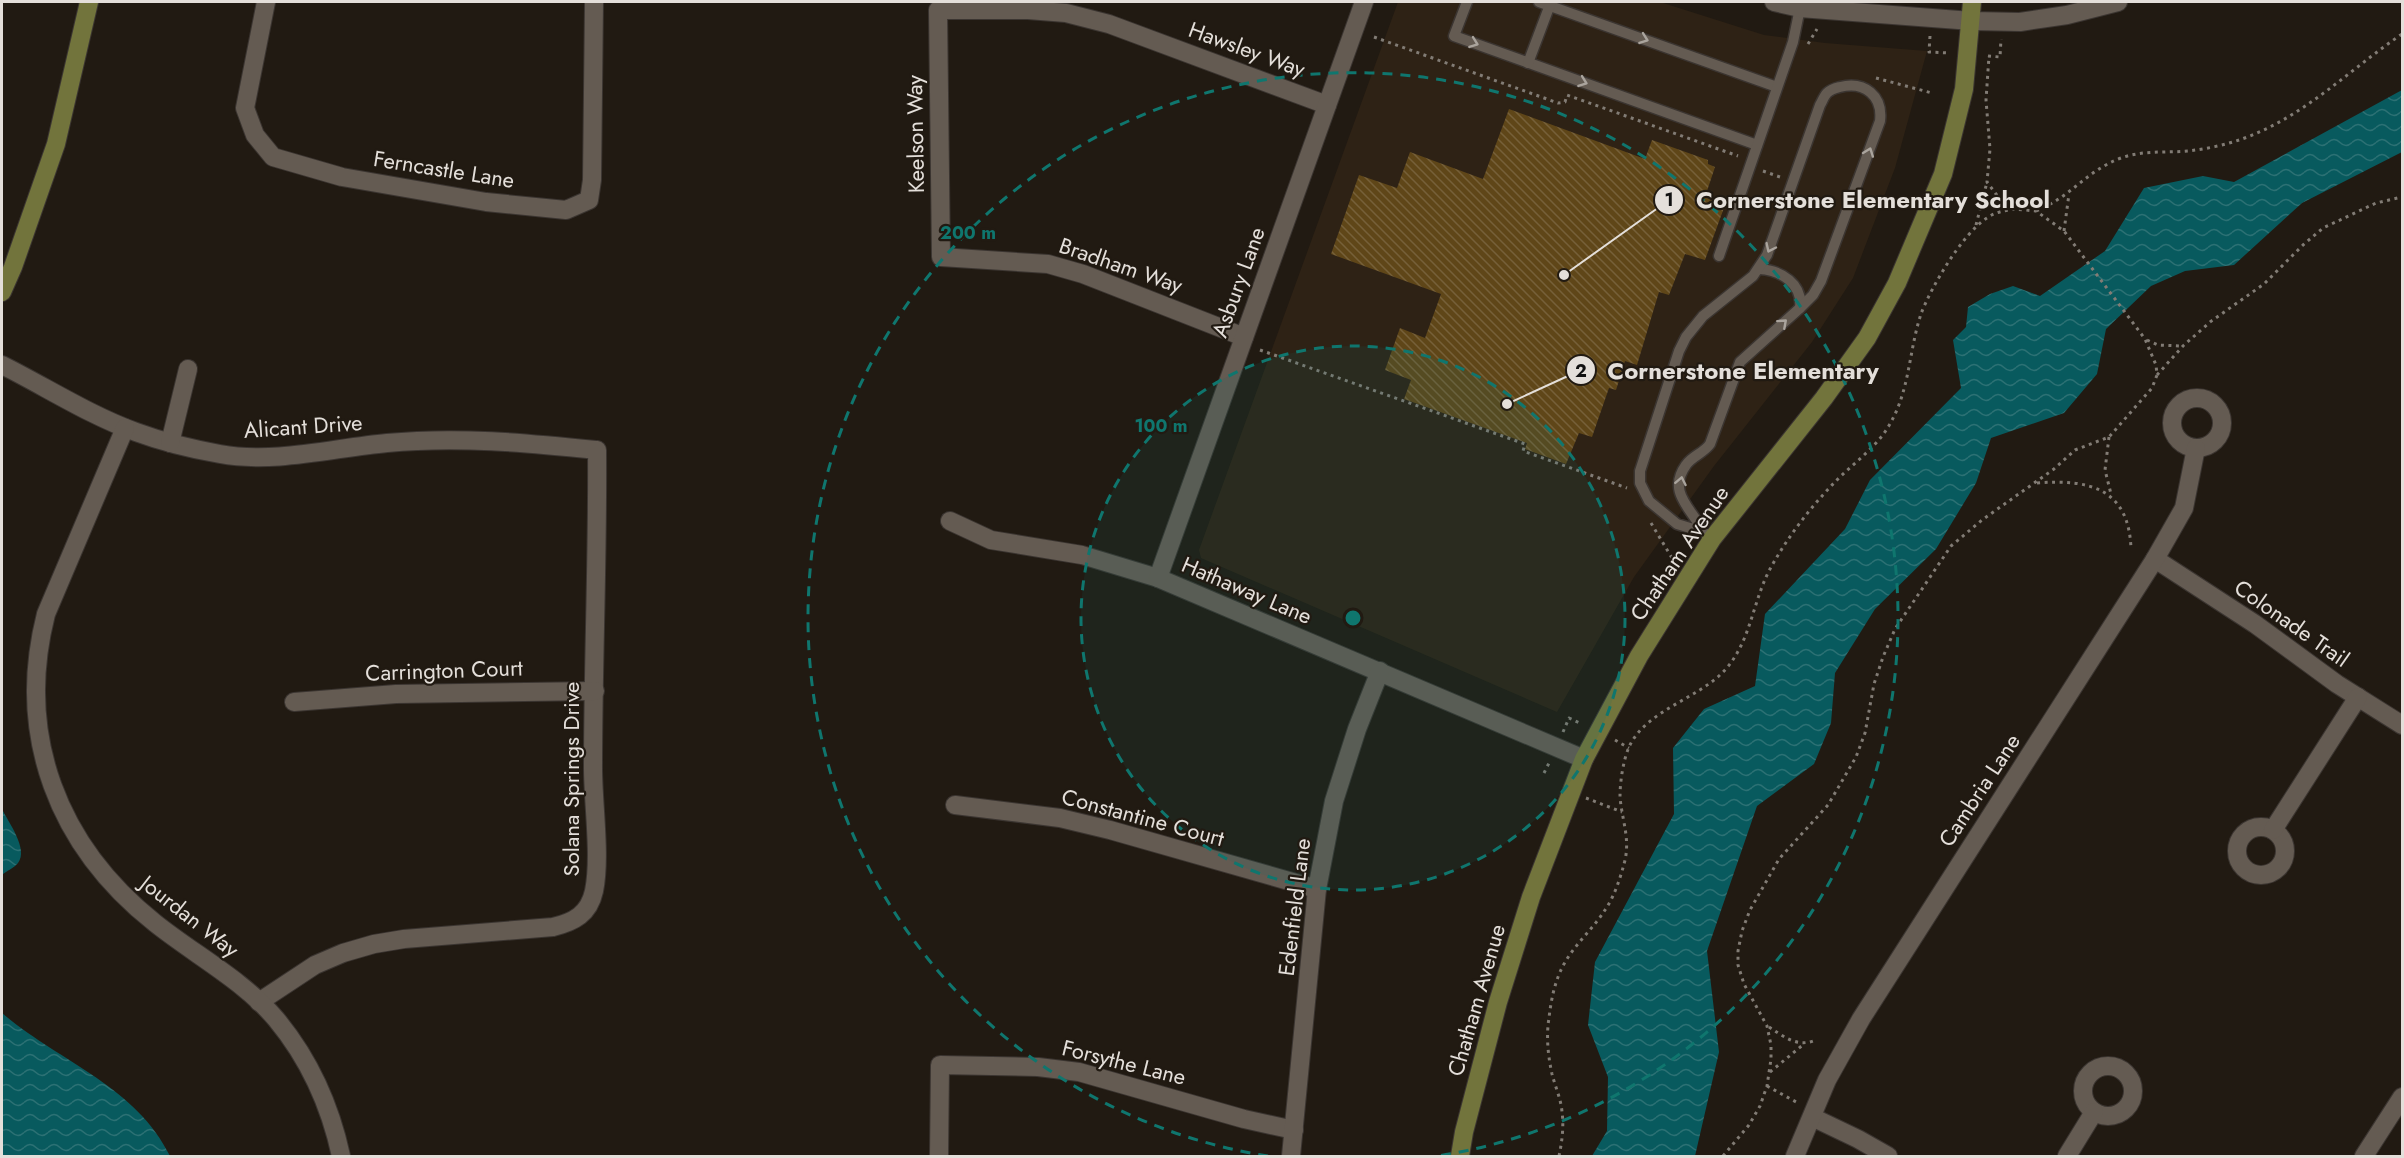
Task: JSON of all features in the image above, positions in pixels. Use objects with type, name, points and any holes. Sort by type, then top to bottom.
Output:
[{"type":"street","points":[[2,292],[56,144],[88,2]]},
{"type":"street","name":"Ferncastle Lane","points":[[266,2],[246,108],[255,135],[273,157],[364,181],[486,202],[566,210],[589,200],[592,180],[594,2]]},
{"type":"street","name":"Asbury Lane","points":[[1158,578],[1364,2]]},
{"type":"street","points":[[1774,2],[1931,18],[2020,22],[2067,15],[2118,2]]},
{"type":"street","name":"Chatham Avenue","points":[[1460,1156],[1464,1132],[1498,1002],[1531,897],[1584,759],[1707,535],[1824,398],[1868,338],[1897,283],[1943,174],[1964,89],[1972,2]]},
{"type":"street","name":"Hawsley Way","points":[[938,10],[1028,10],[1066,13],[1110,24],[1327,105]]},
{"type":"street","name":"Keelson Way","points":[[938,10],[941,257]]},
{"type":"street","name":"Bradham Way","points":[[941,257],[1048,264],[1083,274],[1244,337]]},
{"type":"street","name":"Alicant Drive","points":[[2,365],[125,428],[170,443],[221,455],[254,457],[441,439],[503,440],[597,450],[597,479]]},
{"type":"street","points":[[170,443],[188,369]]},
{"type":"street","name":"Jourdan Way","points":[[125,428],[46,614],[38,644],[34,676],[35,710],[40,745],[50,778],[70,825],[87,852],[121,893],[155,923],[260,1002],[300,1050],[325,1098],[341,1156]]},
{"type":"street","name":"Cambria Lane","points":[[1796,1156],[1827,1080],[1861,1019],[2155,559],[2184,508],[2196,448]]},
{"type":"street","name":"Solana Springs Drive","points":[[260,1002],[315,965],[343,953],[374,944],[404,939],[554,927],[574,922],[587,909],[594,891],[597,479]]},
{"type":"street","name":"Hathaway Lane","points":[[950,521],[991,540],[1082,555],[1158,578],[1584,759]]},
{"type":"street","name":"Colonade Trail","points":[[2155,559],[2256,624],[2358,697],[2403,724]]},
{"type":"street","name":"Edenfield Lane","points":[[1291,1156],[1317,889],[1334,801],[1357,729],[1380,671]]},
{"type":"street","name":"Carrington Court","points":[[294,702],[396,694],[595,691]]},
{"type":"street","points":[[2273,830],[2358,697]]},
{"type":"street","name":"Constantine Court","points":[[955,805],[1070,820],[1317,889]]},
{"type":"street","name":"Forsythe Lane","points":[[939,1156],[940,1065],[1038,1067],[1080,1072],[1244,1119],[1294,1130]]},
{"type":"street","points":[[2364,1156],[2403,1097]]},
{"type":"street","points":[[2067,1156],[2094,1112]]},
{"type":"street","points":[[1812,1117],[1888,1156]]},
{"type":"lane","points":[[1467,2],[1454,36],[1757,145]]},
{"type":"lane","points":[[1528,63],[1546,3],[1778,87]]},
{"type":"lane","points":[[1719,256],[1793,42],[1800,4]]},
{"type":"lane","points":[[1858,85],[1867,89],[1882,108],[1880,121],[1821,281],[1813,295],[1740,362],[1710,444],[1684,466],[1678,489],[1682,501],[1707,535],[1677,524],[1649,501],[1640,483],[1641,464],[1679,351],[1686,337],[1703,316],[1759,269],[1773,243],[1820,105],[1827,93],[1834,88],[1858,85]]},
{"type":"lane","points":[[1759,269],[1779,273],[1789,279],[1797,288],[1801,299],[1800,308]]},
{"type":"path","points":[[1931,18],[1929,52],[1989,56],[1986,100],[1990,149],[1987,182],[1976,227]]},
{"type":"path","points":[[2036,212],[2070,193],[2097,169],[2121,158],[2142,152],[2189,151],[2215,146],[2242,139],[2268,128],[2299,112],[2403,34]]},
{"type":"path","points":[[1374,37],[1558,103],[1565,102],[1567,95],[1752,161]]},
{"type":"path","points":[[1987,182],[1999,198],[2014,209]]},
{"type":"path","points":[[2064,231],[2070,193]]},
{"type":"path","points":[[1723,1156],[1749,1125],[1760,1106],[1769,1073],[1771,1045],[1767,1026],[1743,984],[1738,965],[1738,951],[1750,910],[1779,859],[1828,805],[1857,757],[1865,733],[1874,684],[1895,629],[1951,546],[1982,520],[2036,483],[2075,450],[2109,437],[2152,388],[2157,375],[2183,346],[2210,322],[2264,284],[2302,245],[2323,228],[2348,214],[2376,203],[2403,197]]},
{"type":"path","points":[[1559,1156],[1562,1111],[1549,1054],[1548,1019],[1556,983],[1563,966],[1605,911],[1624,866],[1628,849],[1620,795],[1629,747],[1636,737],[1664,711],[1708,686],[1737,656],[1746,640],[1758,597],[1769,571],[1784,546],[1833,484],[1879,441],[1891,424],[1909,375],[1921,314],[1936,281],[1976,227],[1997,213],[2014,209],[2036,212],[2064,231],[2145,339],[2154,355],[2157,375]]},
{"type":"path","points":[[2145,339],[2158,345],[2183,346]]},
{"type":"path","points":[[1260,350],[1525,444],[1523,451],[1634,490]]},
{"type":"path","points":[[2109,437],[2105,470],[2112,496],[2126,521],[2131,549]]},
{"type":"path","points":[[2036,483],[2056,481],[2078,483],[2098,488],[2112,496]]},
{"type":"path","points":[[1767,1026],[1782,1036],[1804,1044]]},
{"type":"path","points":[[1769,1073],[1804,1044],[1813,1041]]},
{"type":"path","points":[[1767,1086],[1795,1100],[1812,1117]]},
{"type":"shaded area","points":[[1398,2],[1660,2],[1764,35],[1825,43],[1927,51],[1895,168],[1853,278],[1812,342],[1714,466],[1634,577],[1557,712],[1201,558],[1199,550]]},
{"type":"water","points":[[2402,90],[2402,152],[2302,203],[2234,265],[2185,271],[2151,286],[2106,329],[2097,374],[2064,413],[1991,438],[1976,483],[1936,549],[1875,609],[1835,673],[1831,723],[1814,764],[1757,806],[1707,951],[1719,1052],[1695,1156],[1592,1156],[1607,1131],[1608,1077],[1588,1025],[1595,962],[1674,814],[1673,748],[1704,709],[1755,686],[1765,614],[1845,529],[1870,480],[1961,388],[1953,340],[1966,327],[1968,307],[1990,294],[2013,286],[2040,296],[2105,251],[2144,188],[2203,176],[2234,182]]},
{"type":"water","points":[[2,809],[19,843],[21,857],[18,863],[2,875]]},
{"type":"water","points":[[2,1013],[117,1093],[155,1132],[170,1156],[2,1156]]},
{"type":"building","points":[[1509,109],[1645,159],[1652,140],[1708,160],[1708,164],[1715,167],[1705,197],[1725,205],[1705,260],[1685,254],[1669,295],[1659,292],[1637,365],[1625,361],[1616,390],[1609,388],[1592,437],[1579,433],[1566,464],[1525,449],[1527,443],[1404,399],[1411,380],[1385,370],[1400,328],[1425,338],[1441,294],[1331,254],[1359,175],[1397,188],[1410,152],[1483,179]]},
{"type":"place","name":"Cornerstone Elementary School","points":[[1564,275]]},
{"type":"place","name":"Cornerstone Elementary","points":[[1507,404]]}]
